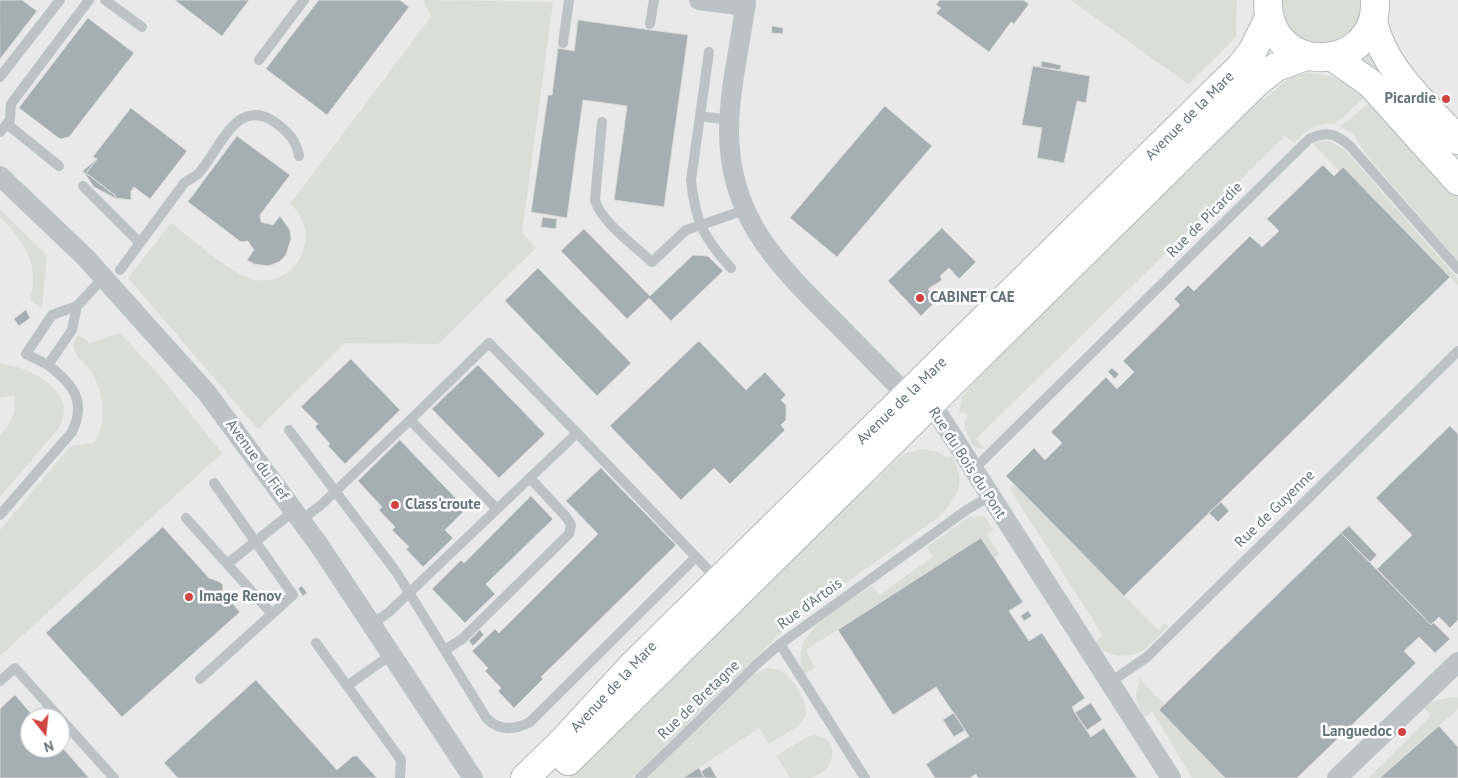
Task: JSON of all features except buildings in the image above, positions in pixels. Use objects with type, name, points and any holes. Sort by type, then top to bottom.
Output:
[{"type":"street","points":[[699,0],[746,3]]},
{"type":"street","name":"Rue du Bois du Pont","points":[[746,3],[730,120],[731,161],[746,210],[769,253],[919,400],[973,470],[1171,778]]},
{"type":"street","points":[[1269,9],[1279,38],[1296,52],[1306,56],[1333,57],[1344,54],[1357,44],[1368,31],[1374,11]]},
{"type":"street","name":"Avenue de la Mare","points":[[551,778],[1240,67],[1252,52],[1269,9]]},
{"type":"street","points":[[1374,11],[1380,45],[1389,62],[1458,140]]},
{"type":"street","name":"Avenue de la Mare","points":[[525,778],[547,758],[632,666],[719,580],[919,400],[1256,83],[1276,67],[1306,56]]},
{"type":"street","points":[[1333,57],[1370,83],[1458,180]]},
{"type":"street","name":"Avenue du Fief","points":[[0,176],[112,274],[207,393],[297,516],[372,624],[473,778]]},
{"type":"street","points":[[1337,778],[1456,669]]},
{"type":"lane","points":[[0,77],[60,0]]},
{"type":"lane","points":[[59,166],[3,128],[10,120],[11,104],[90,0]]},
{"type":"lane","points":[[105,0],[142,27]]},
{"type":"lane","points":[[259,60],[304,0]]},
{"type":"lane","points":[[563,43],[568,0]]},
{"type":"lane","points":[[650,24],[654,0]]},
{"type":"lane","points":[[709,52],[691,180],[700,224],[710,244],[730,268]]},
{"type":"lane","points":[[0,515],[72,432],[78,420],[79,406],[76,393],[64,377],[48,365],[26,354],[52,315],[77,306],[112,274],[140,243],[185,182],[197,174],[234,124],[243,118],[262,115],[270,118],[289,133],[294,140],[298,156]]},
{"type":"lane","points":[[700,116],[730,120]]},
{"type":"lane","points":[[602,122],[595,200],[605,218],[652,262],[686,230],[746,210]]},
{"type":"lane","name":"Rue de Picardie","points":[[973,470],[1309,139],[1317,135],[1334,134],[1350,146],[1458,269]]},
{"type":"lane","points":[[83,186],[140,243]]},
{"type":"lane","points":[[48,365],[72,330],[77,306]]},
{"type":"lane","points":[[227,564],[255,542],[336,491],[488,343],[719,580]]},
{"type":"lane","name":"Rue de Guyenne","points":[[1109,683],[1147,657],[1458,351]]},
{"type":"lane","points":[[410,420],[497,509]]},
{"type":"lane","points":[[289,430],[410,592],[487,719],[499,727],[523,726],[535,717],[696,557]]},
{"type":"lane","points":[[372,624],[389,612],[577,433]]},
{"type":"lane","points":[[445,650],[462,639],[569,534],[571,525],[567,518],[530,478]]},
{"type":"lane","points":[[200,680],[293,595],[214,483]]},
{"type":"lane","name":"Rue d'Artois","points":[[865,778],[780,644],[968,509],[989,497]]},
{"type":"lane","points":[[186,518],[272,614]]},
{"type":"lane","points":[[316,643],[401,760],[400,778]]},
{"type":"lane","name":"Rue de Bretagne","points":[[640,778],[780,644]]},
{"type":"lane","points":[[347,686],[392,654]]},
{"type":"lane","points":[[0,681],[15,668],[51,708]]},
{"type":"lane","points":[[70,729],[114,778]]},
{"type":"shaded area","points":[[0,0],[1458,0],[1458,778],[0,778]]},
{"type":"shaded area","points":[[423,0],[553,2],[522,233],[536,248],[438,344],[345,343],[258,429],[128,278],[171,223],[225,265],[248,277],[257,280],[272,280],[285,274],[295,266],[302,254],[305,228],[300,215],[290,204],[431,17]]},
{"type":"shaded area","points":[[1071,0],[1237,0],[1236,37],[1188,84]]},
{"type":"shaded area","points":[[1281,0],[1362,0],[1359,19],[1353,30],[1343,38],[1326,46],[1292,33],[1283,20]]},
{"type":"shaded area","points":[[1369,52],[1388,72],[1379,80],[1357,60]]},
{"type":"shaded area","points":[[1308,73],[1325,75],[1344,81],[1364,95],[1363,99],[1335,124],[1322,124],[1312,128],[1294,143],[1285,136],[976,439],[985,449],[976,447],[970,441],[966,432],[964,422],[967,420],[967,414],[959,413],[962,397],[973,383],[1262,97],[1264,99],[1290,77]]},
{"type":"shaded area","points":[[1369,103],[1429,171],[1433,168],[1458,196],[1458,261],[1364,152],[1355,136],[1340,127]]},
{"type":"shaded area","points":[[1318,141],[1329,141],[1345,150],[1458,279],[1458,285],[1343,168],[1339,171],[1313,144]]},
{"type":"shaded area","points":[[0,210],[47,255],[42,308],[30,300],[33,276],[28,255],[17,236],[0,217]]},
{"type":"shaded area","points":[[120,333],[160,376],[222,453],[0,656],[0,530],[68,449],[72,446],[93,443],[98,436],[103,417],[99,388],[91,371],[75,352],[74,341],[78,335],[90,343]]},
{"type":"shaded area","points":[[0,364],[25,370],[49,383],[63,403],[64,415],[59,428],[0,497],[0,435],[12,418],[15,402],[14,396],[0,398]]},
{"type":"shaded area","points":[[922,449],[935,451],[948,458],[951,456],[959,474],[958,489],[955,497],[938,518],[798,616],[632,778],[569,778],[871,481],[873,483],[903,454]]},
{"type":"shaded area","points":[[1014,484],[1158,630],[1165,623],[1168,627],[1145,649],[1125,656],[1104,651],[1094,642],[1103,636],[1010,489]]},
{"type":"shaded area","points":[[984,516],[994,530],[987,534],[999,554],[994,558],[980,538],[806,650],[815,667],[805,674],[801,659],[803,646],[810,633],[833,611],[872,586],[879,595],[933,557],[927,547],[969,517]]},
{"type":"shaded area","points":[[767,668],[785,673],[800,692],[805,704],[806,715],[798,726],[769,744],[759,728],[683,778],[648,778],[754,674]]},
{"type":"shaded area","points":[[1139,678],[1165,705],[1159,711],[1225,778],[1192,778],[1152,711],[1143,719],[1136,698]]},
{"type":"shaded area","points":[[1452,697],[1458,698],[1458,709],[1380,778],[1369,778],[1431,715],[1424,708],[1433,701]]},
{"type":"shaded area","points":[[815,735],[824,738],[830,743],[832,756],[829,764],[825,770],[810,778],[790,778],[776,756],[806,737]]},
{"type":"place","name":"Picardie","points":[[1446,99]]},
{"type":"place","name":"CABINET CAE","points":[[920,298]]},
{"type":"place","name":"Class'croute","points":[[395,505]]},
{"type":"place","name":"Image Renov","points":[[189,597]]},
{"type":"place","name":"Languedoc","points":[[1402,732]]}]
